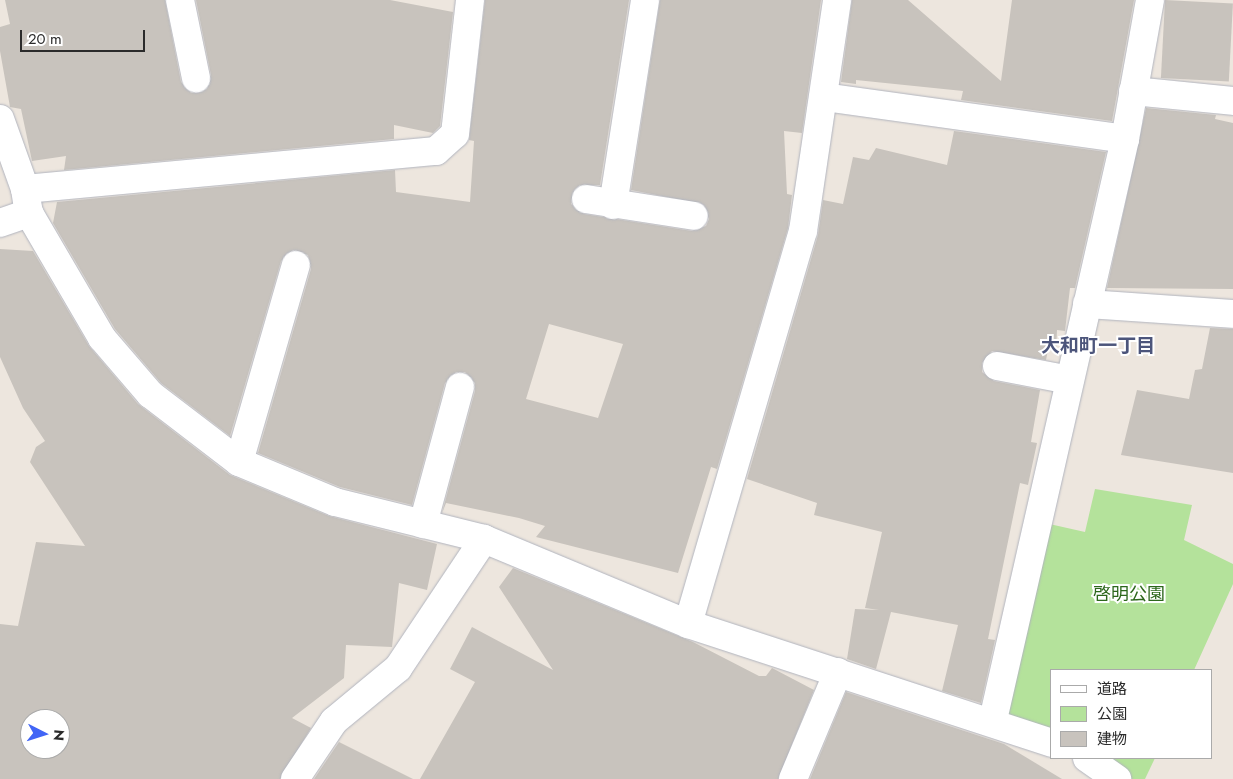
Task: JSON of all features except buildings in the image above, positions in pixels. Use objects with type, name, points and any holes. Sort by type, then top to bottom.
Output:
[{"type":"street","points":[[180,0],[196,78]]},
{"type":"street","points":[[0,223],[27,201],[436,151],[455,134],[470,0]]},
{"type":"street","points":[[613,205],[645,0]]},
{"type":"street","points":[[688,624],[803,231],[837,0]]},
{"type":"street","points":[[993,720],[1125,139],[1150,0]]},
{"type":"street","points":[[1133,91],[1233,101]]},
{"type":"street","points":[[824,97],[1125,139]]},
{"type":"street","points":[[0,119],[27,201],[102,338],[150,394],[239,462],[335,502],[484,539],[688,624],[993,720],[1050,741]]},
{"type":"street","points":[[586,199],[613,205],[694,216]]},
{"type":"street","points":[[239,462],[296,266]]},
{"type":"street","points":[[1087,304],[1233,314]]},
{"type":"street","points":[[997,366],[1070,380]]},
{"type":"street","points":[[423,524],[460,387]]},
{"type":"street","points":[[295,779],[334,721],[398,668],[484,539]]},
{"type":"street","points":[[793,779],[838,672]]},
{"type":"street","points":[[1087,759],[1116,779]]},
{"type":"green space","name":"啓明公園","points":[[1095,489],[1192,505],[1184,540],[1233,564],[1233,584],[1194,669],[1050,669],[1050,745],[993,720],[1045,523],[1085,532]]},
{"type":"green space","points":[[1081,759],[1155,759],[1145,779],[1127,779]]},
{"type":"district","name":"大和町一丁目","points":[[1098,346]]}]
